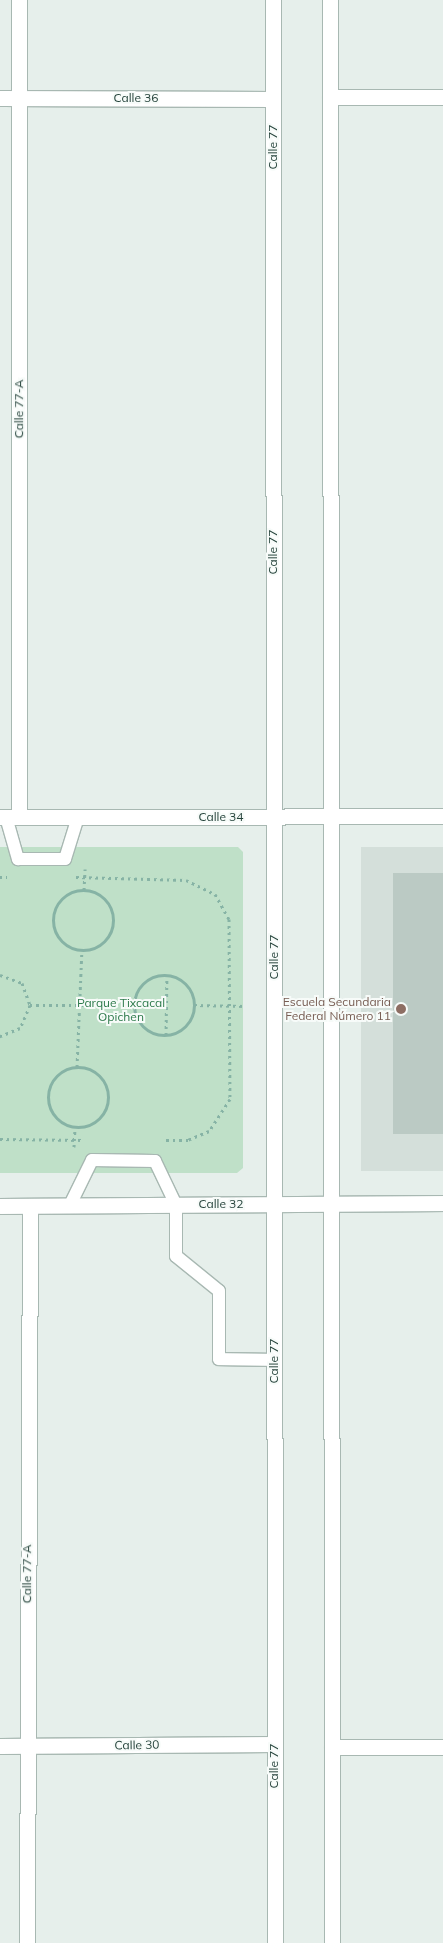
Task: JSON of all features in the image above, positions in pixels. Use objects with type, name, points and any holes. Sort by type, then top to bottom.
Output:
[{"type":"street","name":"Calle 77-A","points":[[9,817],[19,0]]},
{"type":"street","name":"Calle 77","points":[[273,0],[275,1943]]},
{"type":"street","points":[[330,0],[332,1943]]},
{"type":"street","points":[[330,97],[443,97]]},
{"type":"street","name":"Calle 36","points":[[0,98],[273,99]]},
{"type":"street","name":"Calle 34","points":[[9,817],[443,816]]},
{"type":"street","name":"Calle 32","points":[[0,1206],[443,1203]]},
{"type":"street","name":"Calle 77-A","points":[[27,1943],[26,1746],[30,1206]]},
{"type":"street","name":"Calle 30","points":[[0,1746],[274,1744]]},
{"type":"street","points":[[332,1747],[443,1747]]},
{"type":"lane","points":[[9,817],[18,859],[65,859],[78,817]]},
{"type":"lane","points":[[70,1205],[92,1160],[155,1161],[176,1205],[176,1256],[219,1292],[219,1359],[274,1360]]},
{"type":"path","points":[[84,877],[186,880],[216,894],[232,932],[226,1110],[199,1137],[160,1140]]},
{"type":"path","points":[[76,890],[104,898],[113,916],[103,943],[82,950],[58,939],[52,920],[59,901],[76,890]]},
{"type":"path","points":[[77,1067],[82,950]]},
{"type":"path","points":[[166,1035],[167,974]]},
{"type":"path","points":[[167,974],[186,983],[194,1005],[184,1028],[166,1035],[140,1023],[134,1005],[148,979],[167,974]]},
{"type":"path","points":[[0,975],[22,983],[30,1004],[20,1028],[0,1036]]},
{"type":"path","points":[[30,1004],[134,1005]]},
{"type":"path","points":[[194,1005],[246,1006]]},
{"type":"path","points":[[77,1067],[99,1075],[108,1093],[98,1121],[79,1128],[53,1116],[47,1097],[54,1078],[77,1067]]},
{"type":"path","points":[[0,1140],[93,1140]]},
{"type":"shaded area","name":"Escuela Secundaria Federal Número 11","points":[[361,847],[443,847],[443,1171],[361,1171]]},
{"type":"green space","name":"Parque Tixcacal Opichen","points":[[0,847],[238,847],[243,852],[243,1168],[237,1173],[0,1173]]},
{"type":"building","points":[[393,873],[443,873],[443,1134],[393,1134]]},
{"type":"place","name":"Escuela Secundaria Federal Número 11","points":[[401,1009]]}]
